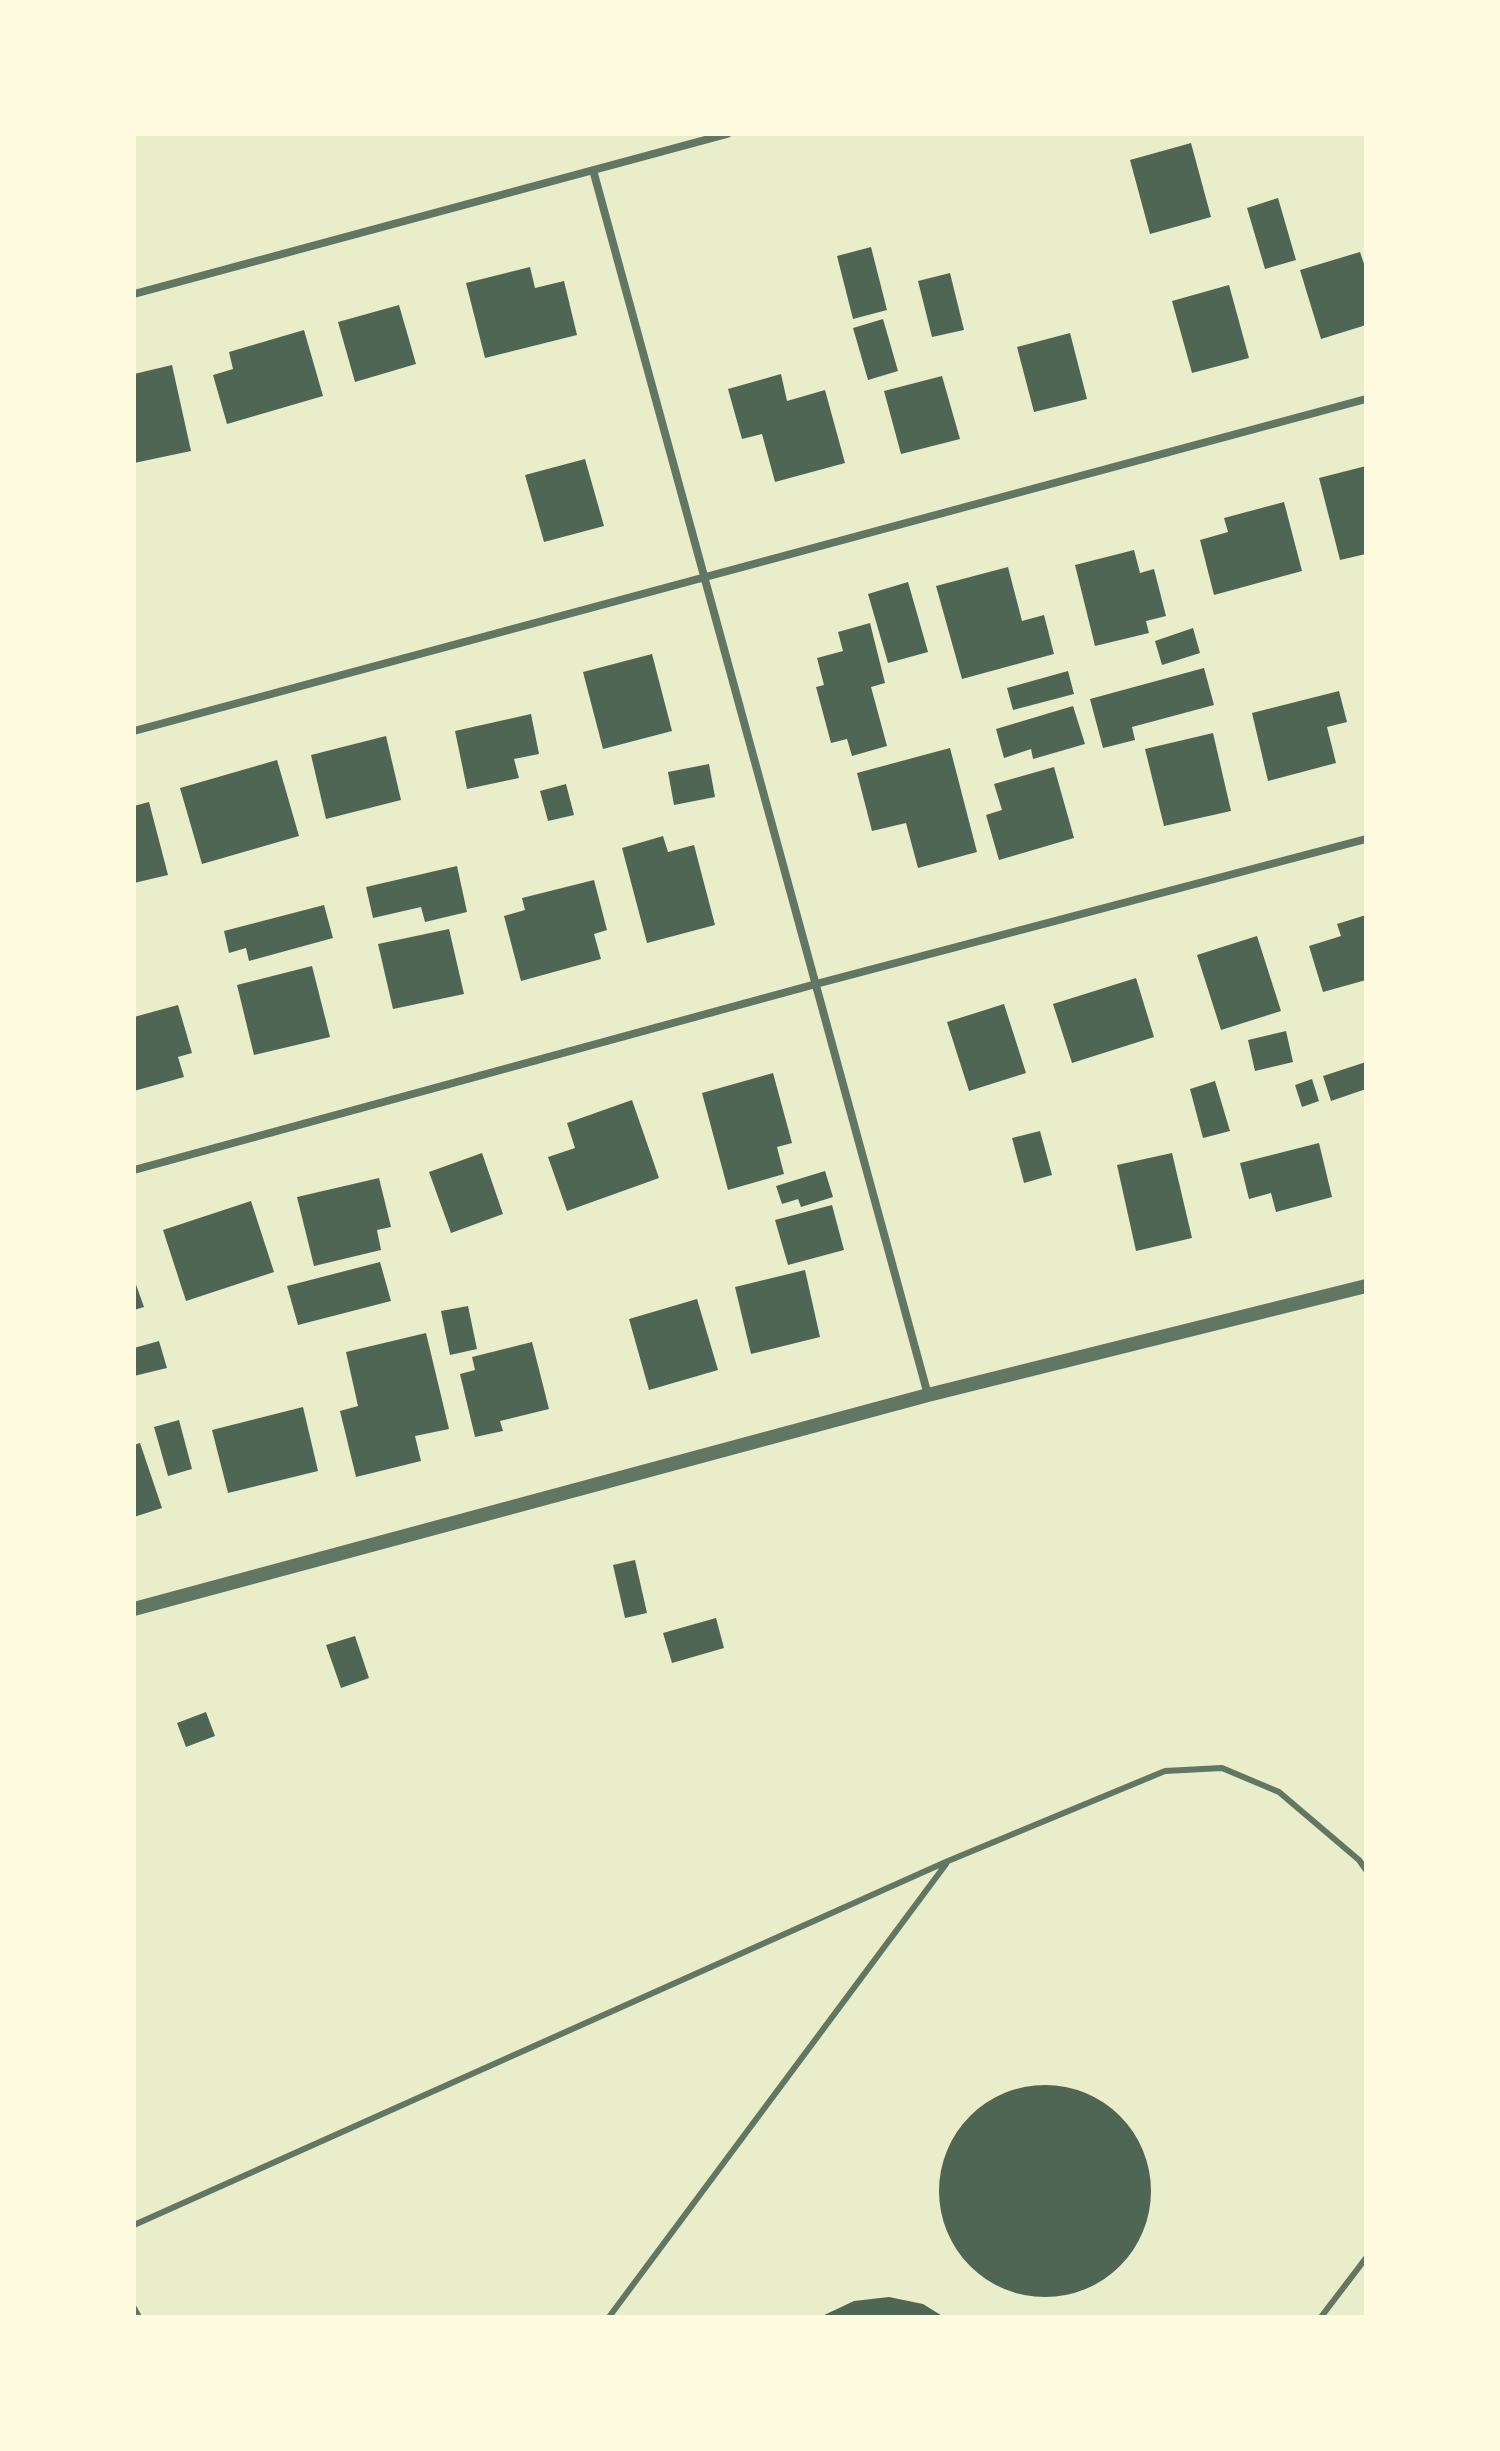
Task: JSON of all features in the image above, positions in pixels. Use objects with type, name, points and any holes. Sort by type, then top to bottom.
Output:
[{"type":"street","points":[[134,294],[727,134]]},
{"type":"street","points":[[593,170],[928,1395]]},
{"type":"street","points":[[134,731],[1366,399]]},
{"type":"street","points":[[134,1170],[816,984],[1366,839]]},
{"type":"street","points":[[134,1609],[928,1395],[1366,1286]]},
{"type":"lane","points":[[134,2225],[948,1861],[1165,1771],[1222,1768],[1279,1792],[1359,1860],[1366,1870]]},
{"type":"lane","points":[[609,2317],[948,1861]]},
{"type":"lane","points":[[1321,2317],[1366,2258]]},
{"type":"lane","points":[[134,2308],[139,2317]]},
{"type":"building","points":[[1191,143],[1211,217],[1150,234],[1130,160]]},
{"type":"building","points":[[1278,198],[1296,260],[1265,269],[1247,208]]},
{"type":"building","points":[[871,247],[887,310],[853,319],[837,256]]},
{"type":"building","points":[[1360,252],[1366,270],[1366,325],[1321,339],[1300,270]]},
{"type":"building","points":[[530,267],[535,288],[564,281],[577,335],[485,358],[466,283]]},
{"type":"building","points":[[950,273],[964,330],[932,337],[918,281]]},
{"type":"building","points":[[1229,285],[1249,358],[1192,373],[1172,301]]},
{"type":"building","points":[[399,305],[416,364],[355,382],[338,322]]},
{"type":"building","points":[[883,319],[898,371],[868,380],[853,328]]},
{"type":"building","points":[[304,330],[323,396],[227,424],[213,375],[233,369],[229,352]]},
{"type":"building","points":[[1070,333],[1087,399],[1034,412],[1017,347]]},
{"type":"building","points":[[172,365],[191,451],[134,463],[134,374]]},
{"type":"building","points":[[781,374],[787,401],[825,390],[845,463],[775,482],[762,434],[742,439],[728,389]]},
{"type":"building","points":[[942,376],[960,439],[901,454],[884,391]]},
{"type":"building","points":[[585,459],[604,526],[544,542],[525,475]]},
{"type":"building","points":[[1366,466],[1366,554],[1340,560],[1319,478]]},
{"type":"building","points":[[1284,502],[1302,571],[1214,595],[1200,540],[1228,532],[1224,518]]},
{"type":"building","points":[[1134,550],[1140,573],[1154,569],[1166,616],[1146,621],[1149,633],[1095,646],[1075,565]]},
{"type":"building","points":[[1008,567],[1022,621],[1044,615],[1054,654],[962,679],[936,586]]},
{"type":"building","points":[[908,582],[928,652],[888,663],[868,594]]},
{"type":"building","points":[[870,623],[885,683],[871,687],[887,746],[852,756],[847,739],[831,743],[816,687],[824,685],[817,658],[843,651],[838,632]]},
{"type":"building","points":[[1193,628],[1200,653],[1162,665],[1155,641]]},
{"type":"building","points":[[652,654],[672,731],[603,749],[583,672]]},
{"type":"building","points":[[1204,668],[1214,705],[1132,727],[1135,740],[1103,748],[1090,699]]},
{"type":"building","points":[[1068,671],[1074,694],[1013,710],[1007,688]]},
{"type":"building","points":[[1339,691],[1347,722],[1327,727],[1336,763],[1268,781],[1252,713]]},
{"type":"building","points":[[1073,706],[1085,744],[1033,759],[1031,749],[1004,758],[996,729]]},
{"type":"building","points":[[531,714],[539,754],[514,759],[519,778],[467,789],[455,731]]},
{"type":"building","points":[[1213,733],[1231,811],[1164,826],[1145,749]]},
{"type":"building","points":[[386,736],[401,800],[326,819],[311,755]]},
{"type":"building","points":[[950,748],[977,852],[918,868],[906,823],[872,831],[857,773]]},
{"type":"building","points":[[277,760],[299,836],[202,864],[180,788]]},
{"type":"building","points":[[709,764],[715,797],[674,805],[668,772]]},
{"type":"building","points":[[1054,767],[1074,838],[999,860],[986,815],[1002,810],[994,784]]},
{"type":"building","points":[[566,784],[574,815],[548,821],[540,791]]},
{"type":"building","points":[[149,802],[168,875],[134,883],[134,806]]},
{"type":"building","points":[[663,836],[668,852],[694,845],[715,925],[647,943],[622,848]]},
{"type":"building","points":[[457,866],[467,912],[425,922],[421,907],[373,918],[366,887]]},
{"type":"building","points":[[594,880],[607,930],[594,934],[601,959],[521,981],[504,916],[525,910],[522,898]]},
{"type":"building","points":[[324,905],[333,938],[249,961],[246,948],[229,953],[224,931]]},
{"type":"building","points":[[1366,915],[1366,980],[1323,992],[1309,946],[1341,936],[1337,924]]},
{"type":"building","points":[[449,929],[464,994],[393,1009],[378,944]]},
{"type":"building","points":[[1257,936],[1281,1011],[1221,1030],[1197,955]]},
{"type":"building","points":[[312,966],[330,1037],[254,1055],[237,985]]},
{"type":"building","points":[[1136,978],[1154,1037],[1072,1063],[1053,1004]]},
{"type":"building","points":[[1004,1004],[1026,1073],[969,1091],[947,1022]]},
{"type":"building","points":[[178,1005],[192,1053],[178,1057],[184,1077],[134,1091],[134,1017]]},
{"type":"building","points":[[1286,1031],[1293,1062],[1255,1071],[1248,1040]]},
{"type":"building","points":[[1366,1062],[1366,1089],[1331,1101],[1323,1076]]},
{"type":"building","points":[[773,1073],[792,1143],[777,1147],[784,1174],[728,1190],[702,1093]]},
{"type":"building","points":[[1312,1079],[1319,1101],[1302,1107],[1295,1085]]},
{"type":"building","points":[[1215,1081],[1230,1131],[1203,1138],[1190,1089]]},
{"type":"building","points":[[632,1100],[659,1178],[567,1211],[548,1157],[575,1148],[567,1123]]},
{"type":"building","points":[[1040,1131],[1052,1175],[1024,1183],[1012,1138]]},
{"type":"building","points":[[1319,1143],[1332,1197],[1276,1212],[1271,1193],[1249,1199],[1240,1163]]},
{"type":"building","points":[[482,1153],[503,1214],[451,1233],[429,1172]]},
{"type":"building","points":[[1172,1153],[1192,1238],[1136,1251],[1117,1165]]},
{"type":"building","points":[[825,1171],[833,1197],[801,1207],[798,1199],[782,1204],[776,1186]]},
{"type":"building","points":[[379,1178],[391,1227],[377,1230],[381,1250],[314,1266],[297,1197]]},
{"type":"building","points":[[251,1201],[274,1272],[186,1301],[163,1230]]},
{"type":"building","points":[[832,1205],[844,1250],[788,1265],[775,1220]]},
{"type":"building","points":[[380,1262],[391,1301],[298,1325],[287,1286]]},
{"type":"building","points":[[805,1270],[820,1337],[751,1354],[735,1287]]},
{"type":"building","points":[[134,1279],[144,1307],[134,1310]]},
{"type":"building","points":[[697,1299],[718,1370],[649,1390],[629,1319]]},
{"type":"building","points":[[468,1306],[477,1349],[450,1355],[441,1311]]},
{"type":"building","points":[[426,1333],[449,1429],[415,1436],[421,1461],[356,1477],[340,1411],[358,1406],[346,1352]]},
{"type":"building","points":[[159,1341],[167,1368],[134,1376],[134,1348]]},
{"type":"building","points":[[532,1342],[549,1409],[500,1421],[503,1431],[475,1437],[460,1374],[475,1370],[472,1357]]},
{"type":"building","points":[[303,1407],[318,1471],[228,1493],[212,1430]]},
{"type":"building","points":[[179,1420],[192,1469],[168,1476],[154,1427]]},
{"type":"building","points":[[140,1443],[162,1508],[134,1517],[134,1445]]},
{"type":"building","points":[[635,1560],[647,1613],[625,1618],[613,1565]]},
{"type":"building","points":[[716,1618],[724,1648],[672,1663],[663,1633]]},
{"type":"building","points":[[355,1636],[369,1678],[341,1688],[326,1645]]},
{"type":"building","points":[[206,1712],[215,1736],[186,1747],[177,1723]]},
{"type":"building","points":[[1045,2085],[1086,2093],[1120,2116],[1143,2150],[1151,2191],[1143,2232],[1120,2266],[1086,2289],[1045,2297],[1004,2289],[970,2266],[947,2232],[939,2191],[947,2150],[970,2116],[1004,2093]]},
{"type":"building","points":[[889,2297],[923,2304],[944,2317],[820,2317],[854,2301]]}]
